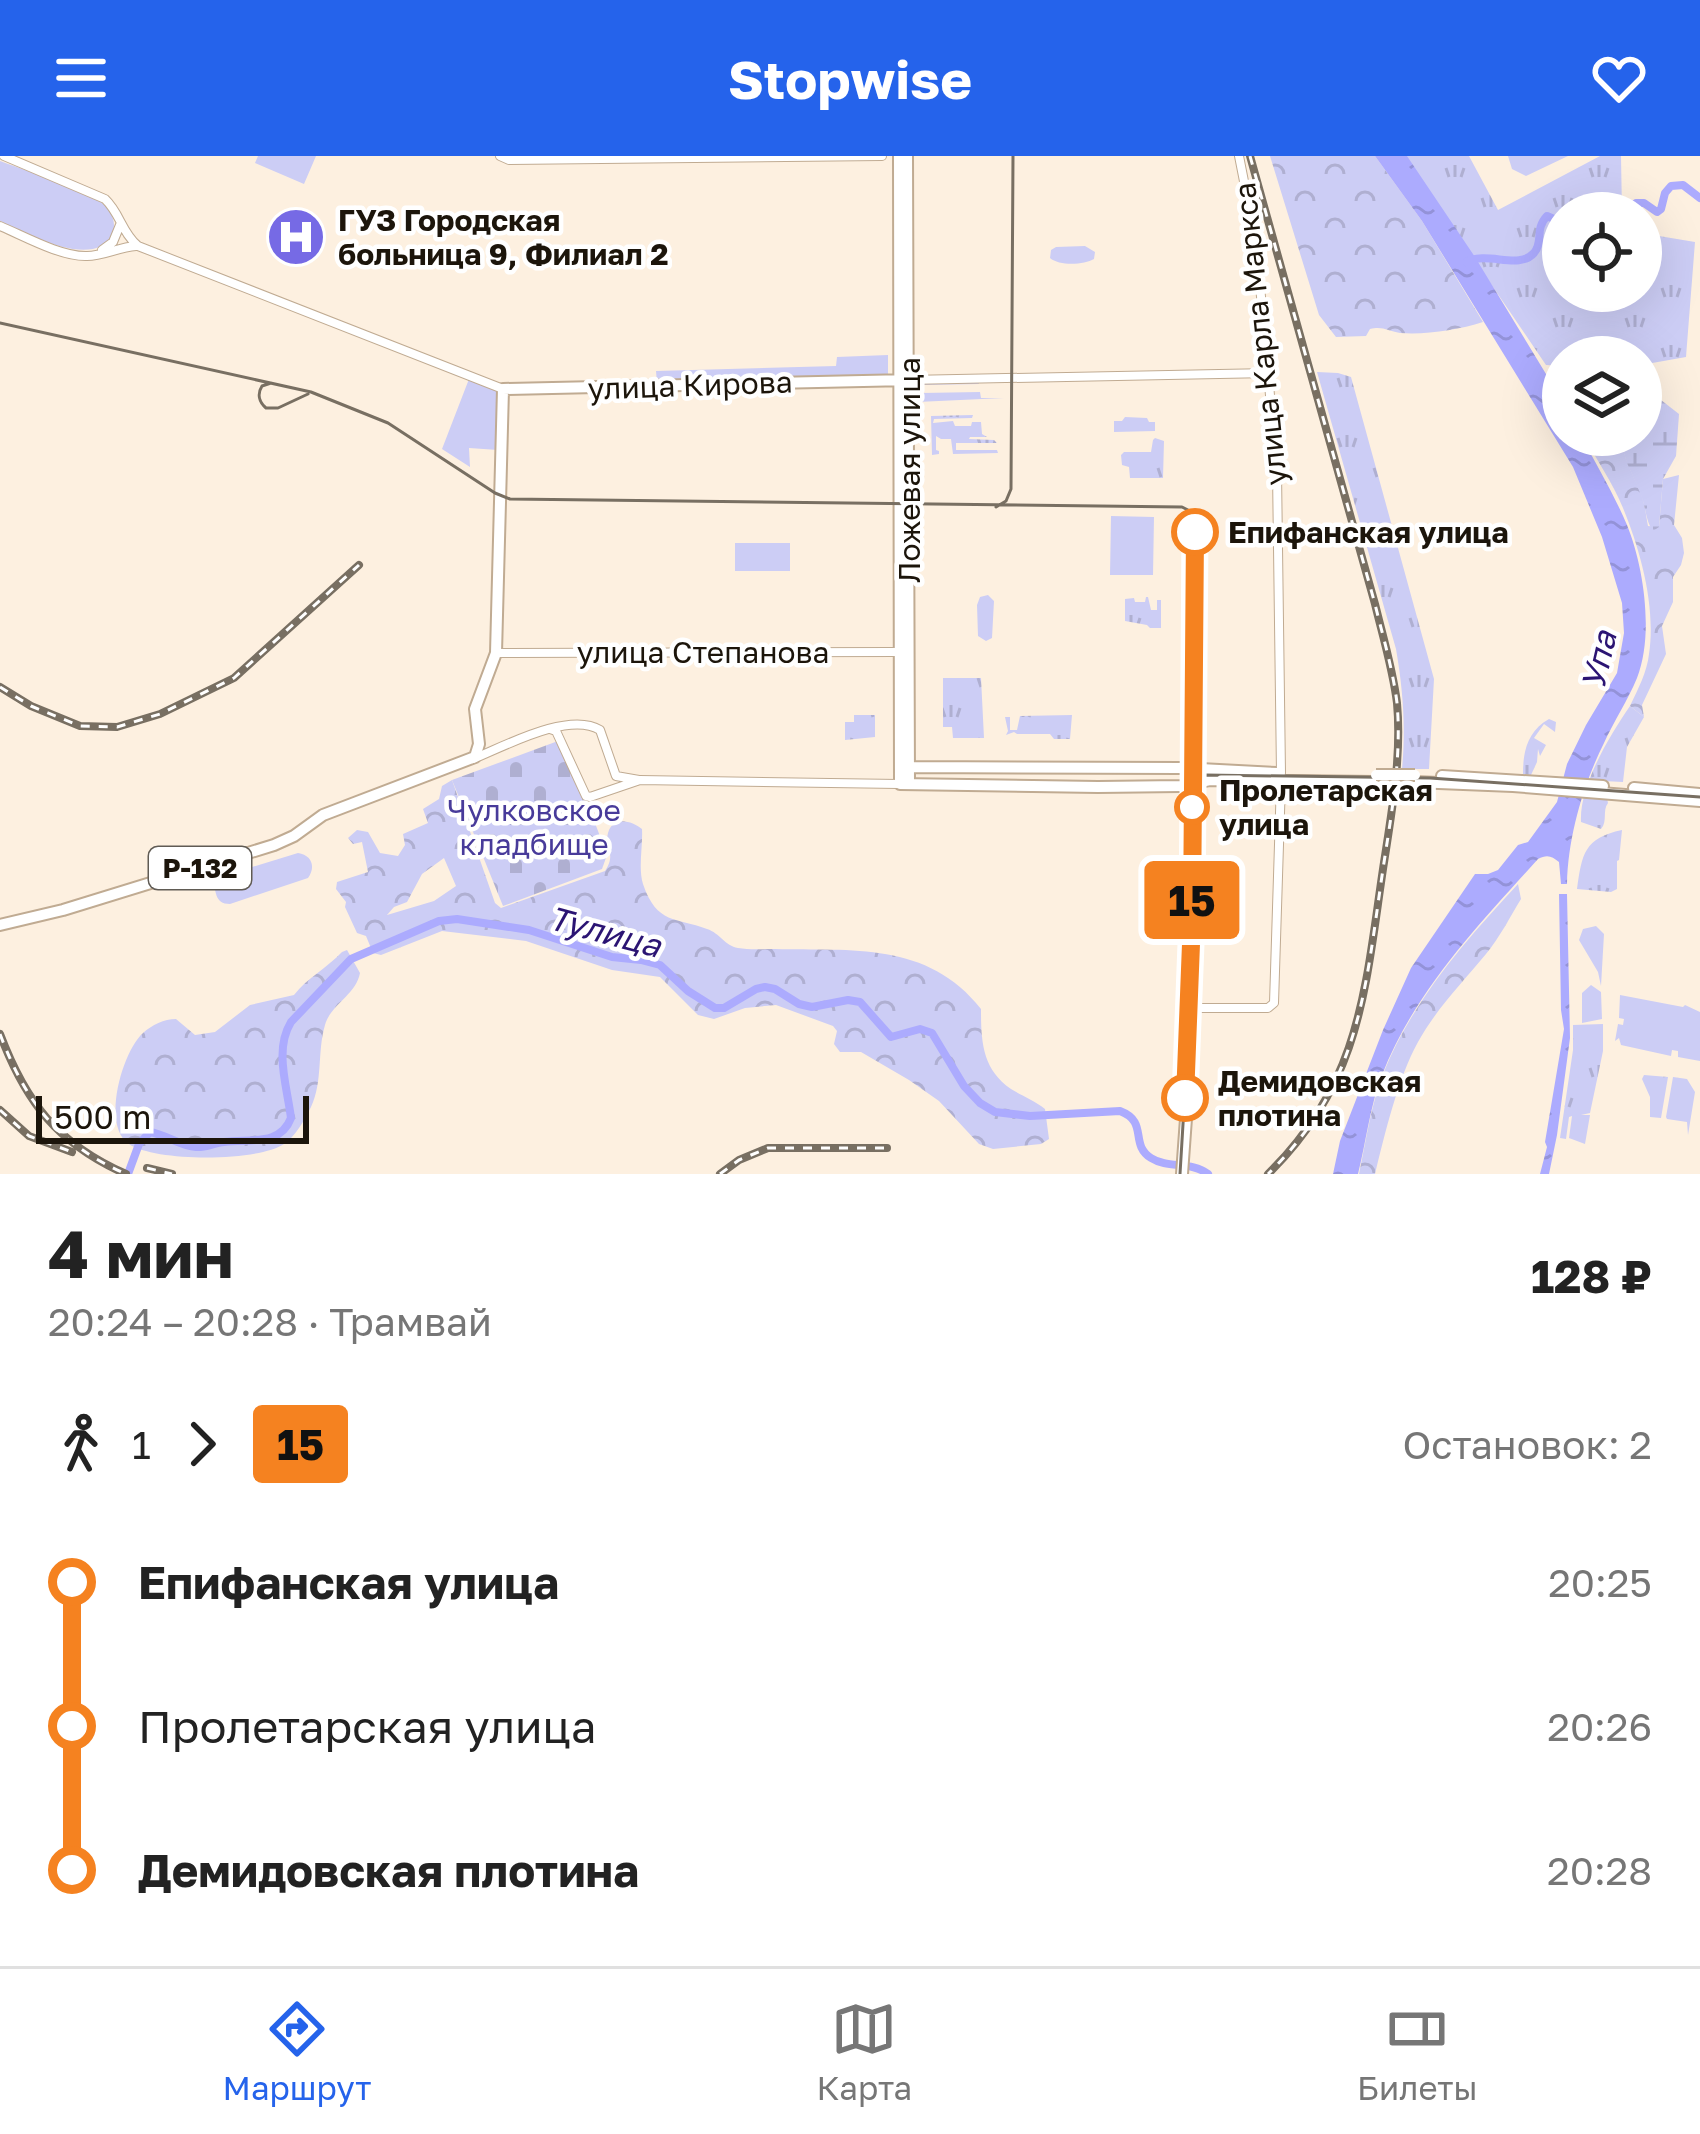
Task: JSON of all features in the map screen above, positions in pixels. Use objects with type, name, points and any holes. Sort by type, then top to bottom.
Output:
[{"type":"main road","name":"Ложевая улица","points":[[903,156],[909,784]]},
{"type":"main road","name":"улица Кирова","points":[[503,389],[904,380]]},
{"type":"main road","points":[[472,759],[479,740],[475,709],[496,653],[503,389]]},
{"type":"main road","name":"Ложевая улица","points":[[905,652],[914,767],[909,784]]},
{"type":"main road","name":"Р-132","points":[[0,925],[274,845],[328,813],[472,759]]},
{"type":"main road","points":[[914,767],[1098,768],[1192,776],[1522,783],[1700,798]]},
{"type":"main road","points":[[1003,768],[1003,784]]},
{"type":"main road","points":[[1098,768],[1098,787]]},
{"type":"main road","points":[[909,784],[1181,786],[1192,776]]},
{"type":"main road","points":[[1179,1174],[1185,1020],[1190,1008],[1192,776]]},
{"type":"street","points":[[4,156],[106,200],[138,246]]},
{"type":"street","points":[[504,158],[882,156]]},
{"type":"street","name":"улица Карла Маркса","points":[[1190,1008],[1268,1008],[1274,1003],[1281,777],[1277,472],[1256,242],[1239,156]]},
{"type":"street","points":[[91,256],[113,242],[121,224]]},
{"type":"street","points":[[0,226],[68,254],[91,256],[138,246]]},
{"type":"street","name":"улица Кирова","points":[[138,246],[503,389]]},
{"type":"street","name":"улица Кирова","points":[[904,380],[1270,374]]},
{"type":"street","name":"улица Степанова","points":[[496,653],[905,652]]},
{"type":"street","points":[[472,759],[569,725],[598,728],[619,777],[909,784]]},
{"type":"street","points":[[550,729],[556,731],[586,796],[640,780]]},
{"type":"street","points":[[479,740],[490,752]]},
{"type":"street","points":[[609,791],[614,772]]},
{"type":"green space","points":[[258,156],[316,156],[304,184],[255,163]]},
{"type":"green space","points":[[1270,156],[1375,156],[1422,221],[1483,322],[1431,333],[1375,328],[1366,336],[1336,337],[1319,315]]},
{"type":"green space","points":[[1404,156],[1469,156],[1498,210],[1600,156],[1621,156],[1622,192],[1542,192],[1542,312],[1662,312],[1662,236],[1695,242],[1686,357],[1662,361],[1662,336],[1542,336],[1542,359]]},
{"type":"green space","points":[[1508,156],[1568,156],[1526,176],[1512,169]]},
{"type":"green space","points":[[0,161],[106,206],[113,232],[104,244],[76,249],[0,221]]},
{"type":"green space","points":[[1085,246],[1095,252],[1094,259],[1072,264],[1050,258],[1056,247]]},
{"type":"green space","points":[[888,355],[888,377],[657,383],[656,371],[836,366],[837,357]]},
{"type":"green space","points":[[1317,372],[1351,377],[1434,679],[1429,769],[1402,769],[1403,709],[1396,649]]},
{"type":"green space","points":[[469,379],[500,397],[498,450],[469,448],[470,467],[442,449]]},
{"type":"green space","points":[[917,383],[979,384],[921,385],[921,393],[980,392],[981,398],[1004,398],[917,402]]},
{"type":"green space","points":[[1662,401],[1679,414],[1676,456],[1663,479],[1659,527],[1653,531],[1642,498],[1625,458],[1662,456]]},
{"type":"green space","points":[[973,415],[934,419],[933,423],[971,426],[981,422],[987,437],[969,439],[997,443],[956,443],[956,450],[998,453],[953,454],[951,439],[936,436],[939,454],[932,455],[931,416]]},
{"type":"green space","points":[[1147,418],[1155,422],[1155,431],[1114,432],[1114,421]]},
{"type":"green space","points":[[1155,438],[1164,441],[1163,478],[1130,478],[1121,455],[1151,452]]},
{"type":"green space","points":[[1595,456],[1625,456],[1648,526],[1659,527],[1663,479],[1679,475],[1674,525],[1684,553],[1673,577],[1673,602],[1662,626],[1666,654],[1642,705],[1644,717],[1630,706],[1649,654],[1645,580],[1636,543]]},
{"type":"green space","points":[[1111,516],[1154,517],[1153,575],[1110,575]]},
{"type":"green space","points":[[735,543],[790,543],[790,571],[735,571]]},
{"type":"green space","points":[[988,595],[994,601],[992,638],[986,641],[978,636],[977,605],[980,597]]},
{"type":"green space","points":[[1146,597],[1151,610],[1157,610],[1157,600],[1161,600],[1161,628],[1125,621],[1125,599],[1145,602]]},
{"type":"green space","points":[[943,678],[981,678],[984,738],[953,738],[952,727],[943,727]]},
{"type":"green space","points":[[1630,706],[1644,717],[1627,747],[1623,782],[1603,781],[1608,803],[1601,829],[1581,822],[1585,794],[1604,748]]},
{"type":"green space","points":[[854,715],[875,715],[875,737],[845,740],[845,722],[854,722]]},
{"type":"green space","points":[[1072,715],[1070,739],[1054,739],[1050,734],[1006,735],[1005,717],[1010,717],[1010,730],[1017,730],[1020,716]]},
{"type":"green space","points":[[1549,719],[1556,722],[1555,732],[1544,724],[1534,738],[1546,745],[1540,756],[1538,749],[1531,775],[1523,774],[1528,742],[1536,729]]},
{"type":"green space","name":"Чулковское кладбище","points":[[558,741],[607,855],[602,869],[503,906],[452,780]]},
{"type":"green space","points":[[452,780],[495,903],[501,908],[605,871],[610,860],[610,827],[623,821],[642,829],[643,884],[655,907],[669,917],[712,931],[738,948],[887,954],[937,971],[981,1009],[983,1043],[994,1073],[1045,1109],[1049,1139],[993,1149],[979,1144],[939,1101],[909,1080],[861,1052],[840,1052],[834,1044],[837,1031],[833,1026],[776,1005],[745,1008],[714,1019],[698,1015],[660,977],[612,970],[526,941],[442,931],[381,955],[373,953],[366,936],[357,933],[336,889],[337,882],[368,872],[362,842],[353,844],[348,838],[357,830],[368,832],[380,853],[398,856],[405,845],[403,834],[428,823],[423,809],[439,799],[442,786]],"holes":[[[444,858],[456,886],[434,901],[387,915],[407,902],[422,874]]]},
{"type":"green space","points":[[1622,830],[1617,889],[1577,889],[1587,849]]},
{"type":"green space","points":[[298,853],[311,862],[308,878],[230,904],[218,899],[213,879]]},
{"type":"green space","points":[[1518,884],[1521,899],[1500,934],[1433,1018],[1411,1056],[1375,1174],[1359,1174],[1379,1086],[1395,1047],[1424,997]]},
{"type":"green space","points":[[1596,926],[1604,934],[1601,986],[1579,940],[1583,929]]},
{"type":"green space","points":[[347,950],[360,973],[328,1018],[315,1097],[288,1141],[252,1154],[182,1157],[142,1150],[121,1135],[116,1106],[122,1072],[135,1042],[147,1030],[176,1019],[195,1035],[215,1032],[250,1005],[294,995]]},
{"type":"green space","points":[[1591,985],[1601,992],[1602,1019],[1582,1023],[1582,993]]},
{"type":"green space","points":[[1620,995],[1685,1005],[1700,1012],[1700,1061],[1678,1057],[1678,1051],[1672,1050],[1671,1056],[1621,1045],[1619,1038],[1615,1041],[1618,1024],[1623,1025],[1624,1019],[1619,1018]]},
{"type":"green space","points":[[1603,1024],[1603,1051],[1590,1113],[1581,1115],[1590,1115],[1585,1144],[1569,1138],[1572,1116],[1566,1139],[1560,1138],[1573,1025]]},
{"type":"green space","points":[[1644,1075],[1668,1077],[1661,1118],[1650,1117]]},
{"type":"green space","points":[[1673,1077],[1687,1079],[1695,1092],[1688,1135],[1687,1122],[1666,1117]]},
{"type":"water","name":"Упа","points":[[1375,156],[1407,156],[1475,257],[1542,367],[1542,416],[1422,221]]},
{"type":"water","name":"Упа","points":[[1566,456],[1592,456],[1633,542],[1646,622],[1637,678],[1583,794],[1567,884],[1561,884],[1559,862],[1549,856],[1538,859],[1450,960],[1412,1015],[1382,1075],[1358,1174],[1333,1174],[1340,1141],[1411,968],[1475,874],[1498,870],[1518,845],[1528,842],[1557,802],[1567,764],[1617,673],[1624,633],[1622,603]]},
{"type":"water","points":[[1559,894],[1567,894],[1570,1038],[1549,1174],[1540,1174],[1564,1029]]},
{"type":"waterway","points":[[1662,205],[1671,186],[1683,185],[1700,198]]},
{"type":"waterway","points":[[1466,262],[1528,258],[1537,249],[1542,224]]},
{"type":"waterway","name":"Тулица","points":[[128,1174],[139,1144],[150,1132],[199,1147],[279,1133],[291,1118],[282,1056],[291,1022],[351,959],[439,921],[457,919],[529,930],[612,957],[660,965],[715,1008],[765,987],[812,1007],[860,1002],[891,1037],[920,1029],[932,1033],[964,1086],[995,1112],[1030,1116],[1120,1111],[1134,1121],[1141,1146],[1151,1158],[1208,1174]]},
{"type":"tram line","points":[[996,507],[1006,501],[1011,489],[1013,156]]},
{"type":"tram line","points":[[0,323],[311,392],[388,423],[510,499],[1188,510],[1195,526],[1195,757],[1190,1008],[1180,1174]]},
{"type":"tram line","points":[[271,383],[260,392],[266,408],[278,408],[308,394]]},
{"type":"tram line","name":"15","points":[[1185,1098],[1195,757],[1195,532]]},
{"type":"tram line","points":[[1191,786],[1205,775],[1430,778],[1700,797]]},
{"type":"railway","points":[[1250,156],[1375,604],[1393,678],[1398,724],[1392,808],[1371,955],[1354,1033],[1323,1105],[1268,1174]]},
{"type":"railway","points":[[0,687],[80,726],[117,727],[160,714],[234,678],[359,565]]},
{"type":"railway","points":[[0,1034],[21,1081],[47,1119],[81,1149],[126,1174]]},
{"type":"railway","points":[[0,1110],[29,1136],[72,1152]]},
{"type":"railway","points":[[720,1174],[768,1148],[887,1148]]},
{"type":"railway","points":[[147,1168],[172,1174]]},
{"type":"place","name":"ГУЗ Городская больница 9, Филиал 2","points":[[296,237]]},
{"type":"place","name":"Епифанская улица","points":[[1195,532]]},
{"type":"place","name":"Пролетарская улица","points":[[1192,807]]},
{"type":"place","name":"Демидовская плотина","points":[[1185,1098]]}]
